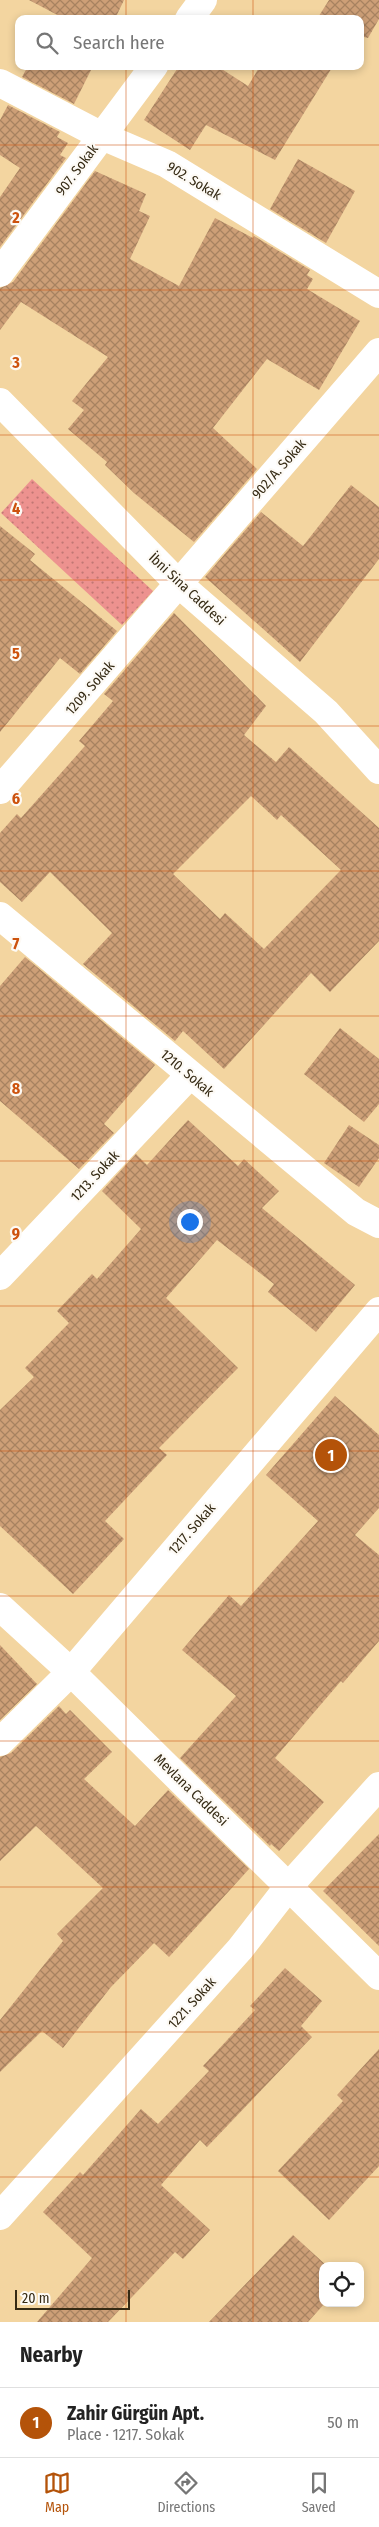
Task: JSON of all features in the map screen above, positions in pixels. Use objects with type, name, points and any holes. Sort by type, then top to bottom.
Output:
[{"type":"street","points":[[192,15],[203,0]]},
{"type":"street","name":"907. Sokak","points":[[0,273],[151,70]]},
{"type":"street","name":"902. Sokak","points":[[0,83],[102,136],[167,164],[379,294]]},
{"type":"street","name":"902/A. Sokak","points":[[180,585],[379,352]]},
{"type":"street","name":"İbni Sina Caddesi","points":[[0,402],[180,585],[326,712],[379,770]]},
{"type":"street","name":"1209. Sokak","points":[[0,790],[180,585]]},
{"type":"street","name":"1210. Sokak","points":[[0,916],[356,1212],[379,1224]]},
{"type":"street","name":"1213. Sokak","points":[[0,1276],[190,1075]]},
{"type":"street","name":"1217. Sokak","points":[[0,1742],[71,1672],[379,1311]]},
{"type":"street","name":"Mevlana Caddesi","points":[[0,1607],[71,1672],[379,1976]]},
{"type":"street","name":"1221. Sokak","points":[[0,2216],[240,1949],[289,1886],[379,1786]]},
{"type":"shaded area","points":[[32,479],[153,591],[122,625],[1,513]]},
{"type":"building","points":[[29,0],[124,0],[117,15],[57,15]]},
{"type":"building","points":[[329,0],[379,0],[379,19],[368,38],[364,37],[364,15],[320,15]]},
{"type":"building","points":[[26,70],[91,70],[74,104],[22,77]]},
{"type":"building","points":[[176,70],[223,70],[248,86],[258,70],[331,70],[275,160],[206,125],[190,150],[144,120]]},
{"type":"building","points":[[8,105],[60,132],[57,137],[68,143],[60,155],[66,158],[0,247],[0,197],[20,168],[0,155],[0,120]]},
{"type":"building","points":[[298,159],[355,191],[326,243],[270,209]]},
{"type":"building","points":[[95,171],[146,194],[139,211],[150,216],[130,259],[179,286],[215,218],[253,238],[254,236],[310,270],[307,275],[313,279],[307,289],[360,321],[319,390],[267,359],[213,428],[257,469],[194,542],[134,493],[105,465],[107,462],[68,429],[84,410],[72,401],[108,357],[21,302],[0,330],[0,288],[13,282]]},
{"type":"building","points":[[351,485],[379,507],[379,559],[300,662],[205,577],[261,512],[303,546]]},
{"type":"building","points":[[0,526],[35,554],[30,560],[117,631],[80,674],[60,658],[0,732]]},
{"type":"building","points":[[174,613],[266,706],[244,735],[276,762],[289,747],[379,828],[379,941],[330,992],[311,973],[224,1069],[183,1031],[175,1041],[83,964],[112,933],[50,872],[22,902],[0,882],[0,833],[17,814],[21,818],[85,746],[79,741],[113,701],[104,694]],"holes":[[[251,796],[277,820],[281,815],[341,870],[264,949],[225,913],[220,919],[173,874]]]},
{"type":"building","points":[[25,957],[155,1065],[104,1124],[114,1133],[79,1169],[0,1101],[0,986]]},
{"type":"building","points":[[340,1028],[379,1059],[379,1104],[364,1122],[304,1074]]},
{"type":"building","points":[[188,1120],[238,1166],[244,1159],[279,1191],[262,1208],[355,1285],[316,1332],[268,1292],[274,1284],[217,1240],[166,1298],[238,1368],[159,1448],[167,1455],[105,1521],[124,1539],[73,1594],[0,1526],[0,1410],[34,1377],[25,1368],[69,1323],[57,1311],[92,1274],[97,1279],[141,1229],[102,1191],[136,1154],[147,1165]]},
{"type":"building","points":[[349,1125],[379,1145],[379,1158],[359,1187],[324,1163]]},
{"type":"building","points":[[335,1396],[379,1435],[379,1508],[355,1535],[379,1555],[379,1641],[343,1683],[341,1681],[275,1758],[324,1802],[279,1851],[271,1844],[270,1846],[180,1758],[236,1696],[182,1650],[229,1595],[241,1606],[318,1521],[266,1475]]},
{"type":"building","points":[[0,1645],[37,1684],[0,1720]]},
{"type":"building","points":[[59,1706],[66,1714],[70,1710],[112,1752],[84,1779],[135,1826],[168,1790],[249,1869],[169,1957],[154,1943],[111,1987],[63,2048],[42,2031],[0,2072],[0,2020],[63,1941],[57,1934],[103,1888],[36,1826],[0,1861],[0,1757],[11,1753]]},
{"type":"building","points":[[379,1834],[379,1946],[323,1891]]},
{"type":"building","points":[[285,1968],[322,2001],[301,2026],[312,2037],[207,2147],[200,2140],[161,2185],[210,2230],[183,2259],[175,2252],[108,2322],[37,2322],[92,2258],[43,2212],[80,2172],[83,2175],[141,2109],[158,2124],[209,2071],[203,2066],[255,2010],[250,2006]]},
{"type":"building","points":[[379,2049],[379,2166],[329,2220],[278,2171],[343,2101],[337,2095]]},
{"type":"building","points":[[293,2235],[323,2262],[319,2262],[319,2307],[321,2307],[308,2322],[209,2322]]},
{"type":"place","name":"Zahir Gürgün Apt.","points":[[331,1455]]}]
